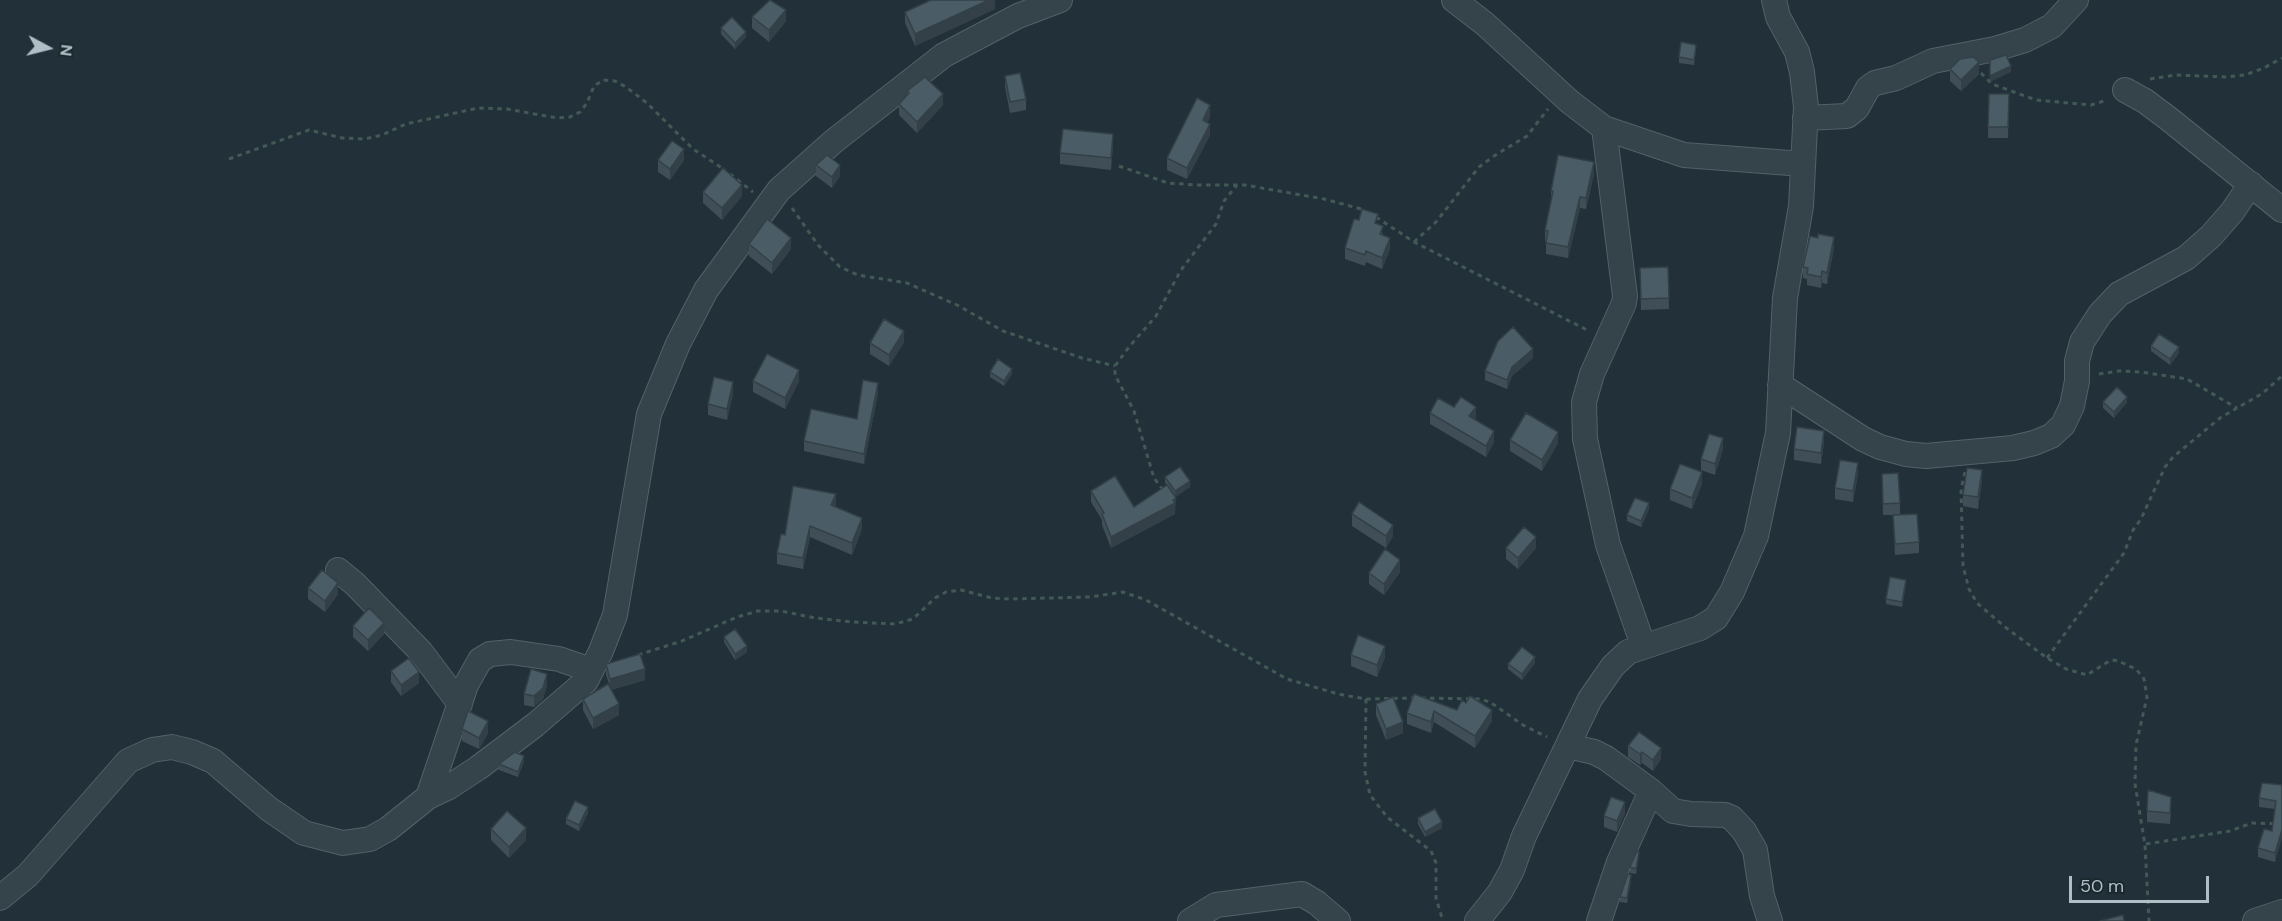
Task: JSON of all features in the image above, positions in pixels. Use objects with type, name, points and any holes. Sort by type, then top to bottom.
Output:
[{"type":"street","points":[[0,898],[28,875],[128,761],[152,750],[172,747],[213,761],[269,809],[303,833],[343,843],[370,839],[388,830],[428,797],[449,787],[478,768],[535,725],[586,681],[591,670],[615,615],[649,414],[678,344],[706,291],[774,197],[834,141],[944,55],[1018,16],[1060,0]]},
{"type":"street","points":[[1454,0],[1485,24],[1560,93],[1604,128],[1684,155],[1803,165]]},
{"type":"street","points":[[1477,921],[1500,892],[1512,870],[1524,836],[1590,699],[1613,666],[1628,652],[1643,645],[1701,628],[1716,618],[1732,592],[1756,536],[1778,433],[1785,298],[1801,206],[1805,118],[1802,72],[1797,52],[1778,18],[1774,0]]},
{"type":"street","points":[[1805,118],[1847,116],[1857,108],[1868,88],[1875,83],[1904,75],[1934,61],[1995,49],[2025,39],[2052,26],[2076,0]]},
{"type":"street","points":[[2125,90],[2145,101],[2282,210]]},
{"type":"street","points":[[1604,128],[1625,296],[1624,303],[1592,374],[1584,402],[1585,439],[1608,544],[1643,645]]},
{"type":"street","points":[[1780,385],[1796,393],[1837,423],[1880,447],[1906,454],[1926,456],[2013,448],[2051,436],[2063,425],[2072,406],[2077,381],[2077,360],[2082,342],[2100,314],[2119,294],[2186,258],[2218,228],[2251,184]]},
{"type":"street","points":[[338,570],[356,585],[421,652],[460,704]]},
{"type":"street","points":[[428,797],[466,685],[480,660],[490,654],[511,652],[560,659],[591,670]]},
{"type":"street","points":[[1568,746],[1593,752],[1606,758],[1651,791],[1673,811],[1725,815],[1732,819],[1744,831],[1755,850],[1762,896],[1770,921]]},
{"type":"street","points":[[1599,921],[1619,862],[1651,791]]},
{"type":"street","points":[[1190,921],[1216,905],[1302,894],[1317,903],[1338,921]]},
{"type":"street","points":[[2255,921],[2282,912]]},
{"type":"path","points":[[229,159],[309,130],[342,138],[365,139],[382,135],[406,124],[478,108],[507,108],[557,118],[570,117],[580,112],[587,103],[594,86],[603,80],[615,81],[647,103],[693,149],[774,197],[840,267],[858,275],[907,283],[1003,331],[1082,358],[1115,366]]},
{"type":"path","points":[[1414,242],[1436,222],[1479,167],[1527,136],[1560,93]]},
{"type":"path","points":[[1119,166],[1168,183],[1237,185],[1324,199],[1364,210],[1414,242],[1607,340]]},
{"type":"path","points":[[1166,492],[1154,478],[1134,411],[1115,375],[1115,366],[1156,316],[1181,270],[1216,224],[1224,201],[1237,185]]},
{"type":"path","points":[[2077,381],[2119,371],[2153,374],[2187,380],[2238,408]]},
{"type":"path","points":[[2047,658],[2124,553],[2165,467],[2181,450],[2220,418],[2263,393],[2282,376]]},
{"type":"path","points":[[1971,451],[1961,489],[1963,566],[1969,589],[1977,603],[2047,658],[2066,669],[2087,675],[2112,660],[2136,669],[2145,679],[2147,697],[2136,745],[2135,784],[2145,844],[2149,921]]},
{"type":"path","points":[[636,656],[682,641],[737,616],[758,611],[781,611],[815,618],[895,624],[913,619],[935,598],[946,592],[961,590],[992,598],[1009,599],[1090,597],[1123,592],[1146,600],[1287,678],[1338,694],[1366,699],[1480,699],[1490,702],[1536,732],[1568,746]]},
{"type":"path","points":[[1366,699],[1365,772],[1370,795],[1387,818],[1431,851],[1436,862],[1436,898],[1443,921]]},
{"type":"path","points":[[2145,844],[2230,831],[2252,823],[2282,824]]},
{"type":"building","points":[[770,0],[786,10],[769,30],[752,17]]},
{"type":"building","points":[[931,0],[989,0],[915,34],[905,12]]},
{"type":"building","points":[[732,17],[746,32],[735,43],[721,28]]},
{"type":"building","points":[[1681,42],[1696,45],[1694,60],[1679,57]]},
{"type":"building","points":[[2006,55],[2011,66],[1990,76],[1990,60]]},
{"type":"building","points":[[1973,57],[1979,62],[1961,80],[1950,69],[1960,59]]},
{"type":"building","points":[[1020,73],[1026,99],[1010,102],[1005,76]]},
{"type":"building","points":[[925,77],[943,94],[917,122],[899,104],[909,93],[907,91]]},
{"type":"building","points":[[1989,94],[2009,94],[2008,127],[1988,127]]},
{"type":"building","points":[[1197,98],[1210,105],[1203,120],[1210,124],[1187,168],[1167,158]]},
{"type":"building","points":[[1063,129],[1113,134],[1111,158],[1060,153]]},
{"type":"building","points":[[672,141],[684,149],[670,169],[658,160]]},
{"type":"building","points":[[827,155],[840,165],[832,177],[816,165]]},
{"type":"building","points":[[1558,155],[1594,162],[1586,198],[1580,197],[1568,247],[1546,243],[1548,231],[1545,230]]},
{"type":"building","points":[[723,168],[742,185],[722,208],[703,192]]},
{"type":"building","points":[[1362,209],[1378,214],[1375,223],[1383,226],[1380,234],[1390,238],[1382,258],[1366,251],[1365,255],[1345,248],[1354,219],[1359,220]]},
{"type":"building","points":[[767,219],[791,238],[772,263],[749,244]]},
{"type":"building","points":[[1818,234],[1834,237],[1827,273],[1822,271],[1821,277],[1807,274],[1808,268],[1803,267],[1810,236],[1818,238]]},
{"type":"building","points":[[1668,267],[1669,298],[1641,299],[1640,268]]},
{"type":"building","points":[[884,319],[904,331],[889,355],[870,343]]},
{"type":"building","points":[[1513,327],[1533,349],[1512,367],[1507,380],[1485,371],[1498,341]]},
{"type":"building","points":[[2159,334],[2179,347],[2170,359],[2151,346]]},
{"type":"building","points":[[767,354],[799,370],[785,398],[753,381]]},
{"type":"building","points":[[998,359],[1012,369],[1004,381],[990,372]]},
{"type":"building","points":[[714,377],[733,382],[727,409],[708,404]]},
{"type":"building","points":[[863,380],[878,383],[864,454],[804,441],[811,409],[857,419]]},
{"type":"building","points":[[2117,387],[2127,397],[2114,412],[2103,402]]},
{"type":"building","points":[[1461,397],[1476,407],[1469,416],[1494,431],[1486,446],[1430,413],[1438,398],[1454,407]]},
{"type":"building","points":[[1526,413],[1558,432],[1542,460],[1510,440]]},
{"type":"building","points":[[1797,427],[1824,431],[1821,453],[1794,449]]},
{"type":"building","points":[[1709,434],[1723,438],[1715,464],[1701,459]]},
{"type":"building","points":[[1840,460],[1858,463],[1853,491],[1835,488]]},
{"type":"building","points":[[1680,464],[1702,472],[1692,498],[1670,489]]},
{"type":"building","points":[[1180,467],[1190,481],[1175,491],[1165,477]]},
{"type":"building","points":[[1967,468],[1982,470],[1978,497],[1963,495]]},
{"type":"building","points":[[1898,473],[1900,503],[1883,504],[1882,474]]},
{"type":"building","points":[[1115,476],[1134,507],[1167,485],[1176,498],[1173,500],[1175,503],[1111,537],[1102,514],[1104,513],[1091,491]]},
{"type":"building","points":[[793,486],[836,494],[831,505],[862,518],[852,543],[810,526],[803,558],[777,553],[781,534],[785,535]]},
{"type":"building","points":[[1635,498],[1649,503],[1641,521],[1627,515]]},
{"type":"building","points":[[1359,502],[1393,525],[1386,536],[1352,514]]},
{"type":"building","points":[[1917,514],[1919,542],[1895,544],[1893,515]]},
{"type":"building","points":[[1524,527],[1536,537],[1518,558],[1506,548]]},
{"type":"building","points":[[1385,549],[1400,560],[1384,584],[1369,573]]},
{"type":"building","points":[[322,570],[338,583],[325,601],[308,588]]},
{"type":"building","points":[[1890,577],[1906,580],[1902,602],[1886,599]]},
{"type":"building","points":[[369,608],[384,623],[368,640],[353,626]]},
{"type":"building","points":[[735,629],[747,646],[735,654],[724,637]]},
{"type":"building","points":[[1358,635],[1385,646],[1377,665],[1351,655]]},
{"type":"building","points":[[1522,647],[1535,657],[1522,674],[1508,664]]},
{"type":"building","points":[[640,654],[645,669],[610,679],[606,664]]},
{"type":"building","points":[[409,658],[419,672],[401,685],[391,671]]},
{"type":"building","points":[[531,669],[547,674],[543,688],[534,696],[524,694]]},
{"type":"building","points":[[608,684],[619,704],[593,718],[583,699]]},
{"type":"building","points":[[1414,694],[1457,710],[1462,700],[1466,703],[1470,696],[1492,710],[1475,736],[1434,711],[1431,722],[1407,713]]},
{"type":"building","points":[[1393,697],[1403,722],[1386,729],[1376,704]]},
{"type":"building","points":[[468,711],[488,721],[479,738],[462,729]]},
{"type":"building","points":[[1639,732],[1661,748],[1653,760],[1628,746]]},
{"type":"building","points":[[515,752],[524,756],[518,772],[499,764]]},
{"type":"building","points":[[2262,783],[2282,785],[2282,830],[2275,853],[2258,848],[2264,829],[2272,831],[2276,801],[2259,798]]},
{"type":"building","points":[[2148,790],[2171,797],[2170,813],[2147,811]]},
{"type":"building","points":[[1611,797],[1625,802],[1617,821],[1604,816]]},
{"type":"building","points":[[575,801],[588,807],[579,825],[566,819]]},
{"type":"building","points":[[1435,809],[1442,822],[1425,832],[1418,818]]},
{"type":"building","points":[[507,811],[526,828],[509,847],[491,829]]},
{"type":"building","points":[[1637,851],[1639,852],[1636,869],[1630,867]]},
{"type":"building","points":[[1628,874],[1631,875],[1627,898],[1620,897]]},
{"type":"building","points":[[2123,915],[2124,921],[2100,921]]}]
